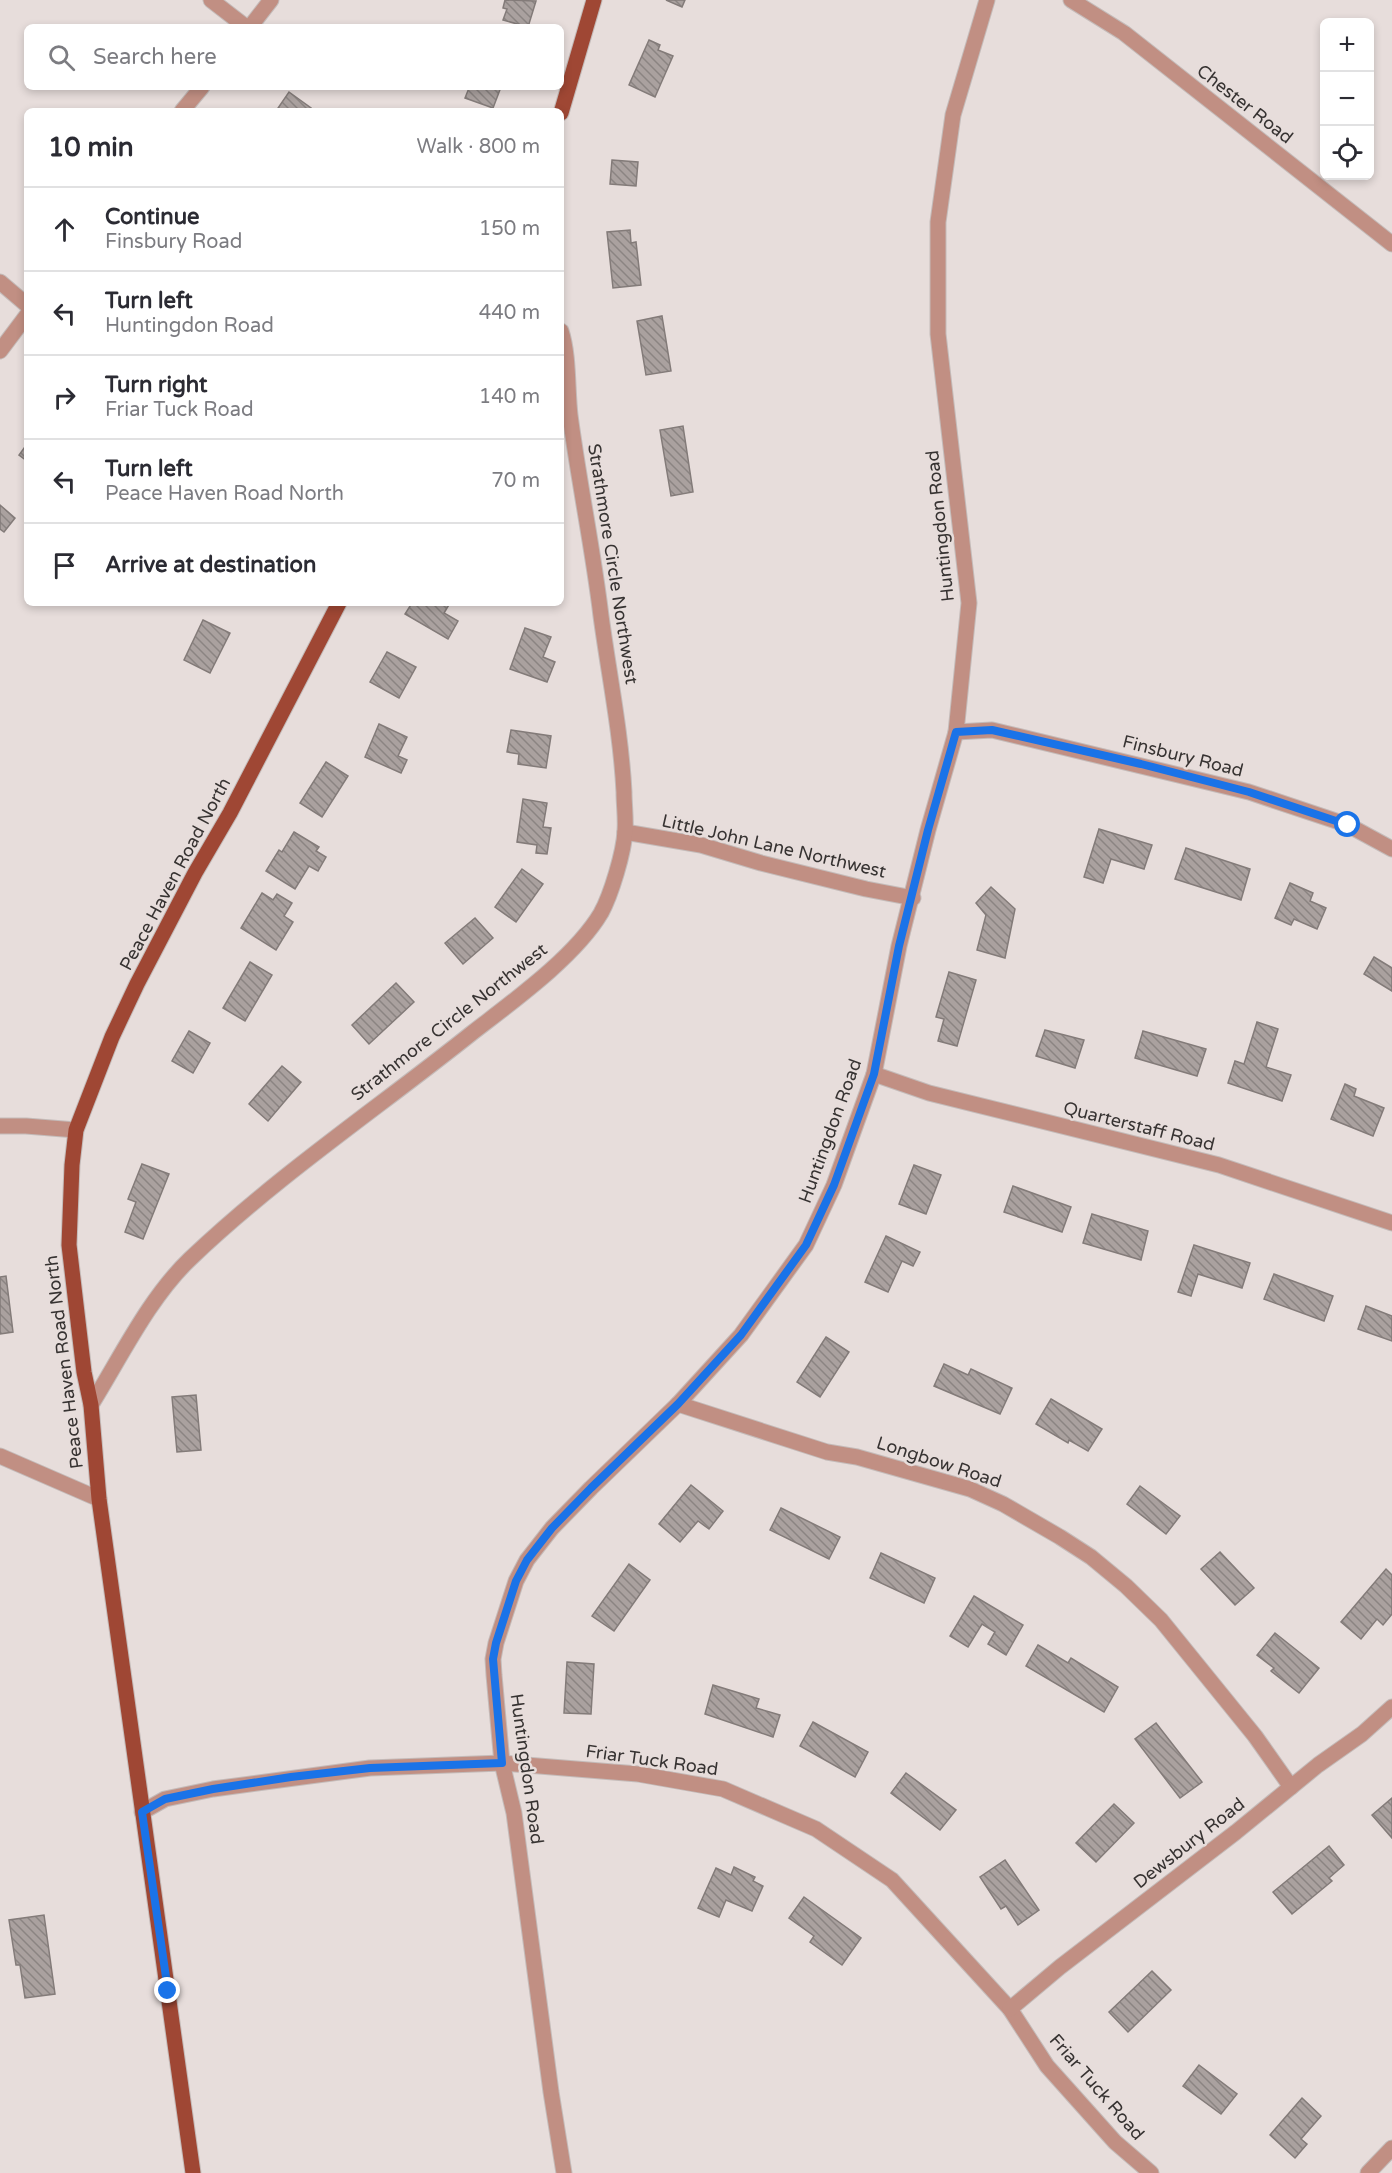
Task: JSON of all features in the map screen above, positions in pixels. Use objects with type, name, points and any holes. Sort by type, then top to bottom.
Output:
[{"type":"main road","points":[[562,108],[594,0]]},
{"type":"main road","name":"Peace Haven Road North","points":[[193,2173],[99,1499],[91,1405],[84,1372],[69,1245],[72,1165],[76,1130],[112,1037],[137,984],[195,873],[230,813],[337,606]]},
{"type":"street","points":[[212,0],[244,24]]},
{"type":"street","points":[[251,24],[271,0]]},
{"type":"street","name":"Huntingdon Road","points":[[564,2173],[514,1813],[502,1763],[493,1659],[496,1643],[516,1581],[527,1560],[552,1528],[678,1404],[741,1335],[806,1245],[834,1185],[874,1074],[899,946],[928,830],[956,732],[969,603],[938,334],[938,222],[953,115],[987,0]]},
{"type":"street","name":"Chester Road","points":[[1071,0],[1124,33],[1392,244]]},
{"type":"street","points":[[184,108],[200,90]]},
{"type":"street","points":[[0,282],[24,302]]},
{"type":"street","points":[[0,351],[24,319]]},
{"type":"street","name":"Strathmore Circle Northwest","points":[[91,1405],[144,1317],[167,1284],[189,1260],[243,1212],[356,1120],[421,1073],[535,984],[570,950],[601,913],[610,889],[625,832],[618,723],[570,413],[564,358]]},
{"type":"street","name":"Finsbury Road","points":[[956,732],[992,730],[1249,792],[1348,825],[1392,849]]},
{"type":"street","name":"Little John Lane Northwest","points":[[625,832],[701,845],[761,863],[855,886],[913,897]]},
{"type":"street","name":"Quarterstaff Road","points":[[874,1074],[929,1092],[1219,1166],[1392,1223]]},
{"type":"street","points":[[0,1126],[76,1130]]},
{"type":"street","name":"Longbow Road","points":[[678,1404],[827,1452],[857,1456],[970,1489],[1003,1503],[1060,1537],[1091,1557],[1126,1586],[1161,1620],[1255,1737],[1291,1787]]},
{"type":"street","points":[[0,1456],[99,1499]]},
{"type":"street","name":"Dewsbury Road","points":[[1010,2009],[1060,1967],[1318,1765],[1362,1734],[1392,1707]]},
{"type":"street","name":"Friar Tuck Road","points":[[142,1812],[165,1799],[213,1789],[370,1768],[502,1763],[638,1774],[723,1789],[816,1829],[892,1880],[1010,2009],[1047,2066],[1115,2142],[1150,2173]]},
{"type":"street","points":[[1368,2173],[1392,2148]]},
{"type":"building","points":[[505,0],[536,1],[529,24],[503,20],[507,9],[503,8]]},
{"type":"building","points":[[666,0],[685,0],[682,7]]},
{"type":"building","points":[[649,40],[660,45],[658,50],[673,56],[655,97],[629,85]]},
{"type":"building","points":[[468,90],[500,90],[493,108],[465,98]]},
{"type":"building","points":[[289,92],[311,108],[278,108]]},
{"type":"building","points":[[612,160],[638,162],[636,186],[610,184]]},
{"type":"building","points":[[630,230],[631,243],[636,242],[641,285],[613,288],[607,232]]},
{"type":"building","points":[[662,316],[671,371],[646,375],[637,321]]},
{"type":"building","points":[[683,426],[693,492],[671,496],[660,430]]},
{"type":"building","points":[[24,448],[24,459],[19,455]]},
{"type":"building","points":[[0,505],[15,518],[4,532],[0,529]]},
{"type":"building","points":[[410,606],[448,606],[444,613],[458,621],[448,639],[405,614]]},
{"type":"building","points":[[203,620],[230,633],[210,673],[184,660]]},
{"type":"building","points":[[525,628],[551,637],[543,657],[555,662],[547,682],[510,669]]},
{"type":"building","points":[[387,652],[416,667],[399,698],[370,682]]},
{"type":"building","points":[[379,724],[407,737],[398,756],[407,760],[401,773],[365,757]]},
{"type":"building","points":[[511,730],[551,736],[546,768],[518,764],[519,754],[507,752]]},
{"type":"building","points":[[326,762],[348,776],[322,817],[300,803]]},
{"type":"building","points":[[523,799],[547,803],[543,827],[551,828],[547,854],[536,853],[537,845],[517,842]]},
{"type":"building","points":[[1099,829],[1152,845],[1144,869],[1111,859],[1103,883],[1084,877]]},
{"type":"building","points":[[294,832],[319,847],[316,851],[326,857],[318,871],[309,866],[295,889],[266,871],[279,850],[282,852]]},
{"type":"building","points":[[1186,848],[1250,869],[1241,900],[1175,879]]},
{"type":"building","points":[[522,869],[543,884],[516,922],[495,907]]},
{"type":"building","points":[[1290,883],[1313,893],[1310,901],[1326,908],[1317,929],[1294,919],[1291,925],[1275,918]]},
{"type":"building","points":[[991,887],[1015,909],[1005,958],[977,950],[986,915],[976,903]]},
{"type":"building","points":[[262,893],[273,900],[277,894],[292,903],[284,916],[293,922],[276,950],[241,928]]},
{"type":"building","points":[[475,918],[493,938],[463,964],[445,943]]},
{"type":"building","points":[[1374,957],[1392,968],[1392,991],[1364,974]]},
{"type":"building","points":[[250,962],[272,975],[245,1021],[223,1008]]},
{"type":"building","points":[[949,972],[976,980],[957,1046],[938,1041],[944,1019],[936,1017]]},
{"type":"building","points":[[396,983],[414,1002],[369,1044],[352,1025]]},
{"type":"building","points":[[1257,1022],[1278,1029],[1266,1067],[1291,1075],[1282,1101],[1228,1083],[1235,1061],[1244,1064]]},
{"type":"building","points":[[1045,1030],[1084,1040],[1075,1068],[1036,1056]]},
{"type":"building","points":[[189,1031],[210,1043],[193,1073],[172,1061]]},
{"type":"building","points":[[1143,1031],[1206,1049],[1197,1076],[1135,1058]]},
{"type":"building","points":[[282,1066],[301,1082],[268,1121],[249,1104]]},
{"type":"building","points":[[1345,1084],[1356,1089],[1354,1096],[1384,1108],[1373,1136],[1331,1119]]},
{"type":"building","points":[[142,1164],[169,1174],[143,1239],[125,1232],[136,1202],[128,1199]]},
{"type":"building","points":[[914,1165],[941,1175],[926,1214],[899,1204]]},
{"type":"building","points":[[1013,1186],[1071,1207],[1062,1232],[1004,1212]]},
{"type":"building","points":[[1092,1214],[1148,1231],[1141,1260],[1083,1243]]},
{"type":"building","points":[[886,1236],[920,1252],[913,1266],[902,1261],[888,1292],[865,1282]]},
{"type":"building","points":[[1194,1245],[1250,1263],[1242,1288],[1198,1274],[1191,1296],[1178,1292]]},
{"type":"building","points":[[1274,1274],[1333,1296],[1324,1321],[1264,1299]]},
{"type":"building","points":[[6,1276],[13,1332],[0,1334],[0,1277]]},
{"type":"building","points":[[1366,1306],[1392,1316],[1392,1341],[1358,1329]]},
{"type":"building","points":[[826,1337],[849,1352],[820,1397],[797,1382]]},
{"type":"building","points":[[944,1364],[968,1375],[971,1369],[1012,1388],[1000,1414],[934,1386]]},
{"type":"building","points":[[196,1395],[201,1450],[177,1452],[172,1397]]},
{"type":"building","points":[[1051,1399],[1102,1429],[1088,1451],[1069,1440],[1068,1443],[1036,1424]]},
{"type":"building","points":[[691,1485],[723,1511],[709,1529],[698,1521],[680,1542],[659,1524]]},
{"type":"building","points":[[1140,1486],[1180,1516],[1166,1534],[1127,1504]]},
{"type":"building","points":[[781,1508],[840,1537],[829,1559],[770,1530]]},
{"type":"building","points":[[1220,1552],[1254,1588],[1235,1605],[1201,1569]]},
{"type":"building","points":[[881,1553],[935,1578],[924,1603],[870,1578]]},
{"type":"building","points":[[629,1564],[650,1580],[614,1631],[592,1616]]},
{"type":"building","points":[[1386,1569],[1392,1575],[1392,1614],[1383,1625],[1377,1619],[1361,1639],[1341,1622]]},
{"type":"building","points":[[974,1596],[1023,1625],[1006,1655],[988,1644],[995,1632],[982,1624],[968,1647],[950,1636]]},
{"type":"building","points":[[1275,1633],[1319,1668],[1299,1693],[1271,1671],[1274,1668],[1257,1655]]},
{"type":"building","points":[[1038,1645],[1068,1663],[1071,1658],[1118,1687],[1104,1712],[1026,1666]]},
{"type":"building","points":[[567,1662],[594,1664],[591,1714],[564,1713]]},
{"type":"building","points":[[713,1685],[759,1699],[756,1708],[780,1715],[773,1737],[705,1714]]},
{"type":"building","points":[[813,1722],[868,1752],[855,1777],[800,1746]]},
{"type":"building","points":[[1156,1723],[1202,1782],[1180,1798],[1135,1739]]},
{"type":"building","points":[[906,1773],[956,1810],[940,1830],[891,1793]]},
{"type":"building","points":[[1392,1798],[1392,1838],[1372,1815]]},
{"type":"building","points":[[1114,1804],[1134,1823],[1096,1862],[1076,1843]]},
{"type":"building","points":[[1329,1846],[1344,1865],[1329,1878],[1332,1881],[1292,1914],[1273,1892]]},
{"type":"building","points":[[1005,1860],[1039,1910],[1018,1925],[1006,1906],[1001,1909],[980,1877]]},
{"type":"building","points":[[734,1867],[755,1877],[753,1881],[763,1886],[752,1911],[726,1900],[719,1917],[698,1908],[716,1868],[731,1875]]},
{"type":"building","points":[[804,1897],[861,1938],[842,1965],[810,1942],[814,1936],[789,1918]]},
{"type":"building","points":[[44,1915],[55,1994],[25,1998],[20,1965],[16,1965],[9,1920]]},
{"type":"building","points":[[1152,1971],[1171,1990],[1128,2032],[1109,2012]]},
{"type":"building","points":[[1199,2065],[1237,2094],[1221,2114],[1183,2086]]},
{"type":"building","points":[[1302,2098],[1321,2116],[1301,2139],[1307,2144],[1295,2158],[1270,2135]]},
{"type":"route","points":[[168,1991],[142,1812],[155,1803],[213,1789],[291,1777],[370,1768],[502,1763],[493,1659],[516,1581],[527,1560],[552,1528],[678,1404],[741,1335],[806,1245],[834,1185],[874,1074],[899,946],[928,830],[956,732],[992,730],[1141,764],[1249,792],[1348,825]]}]
